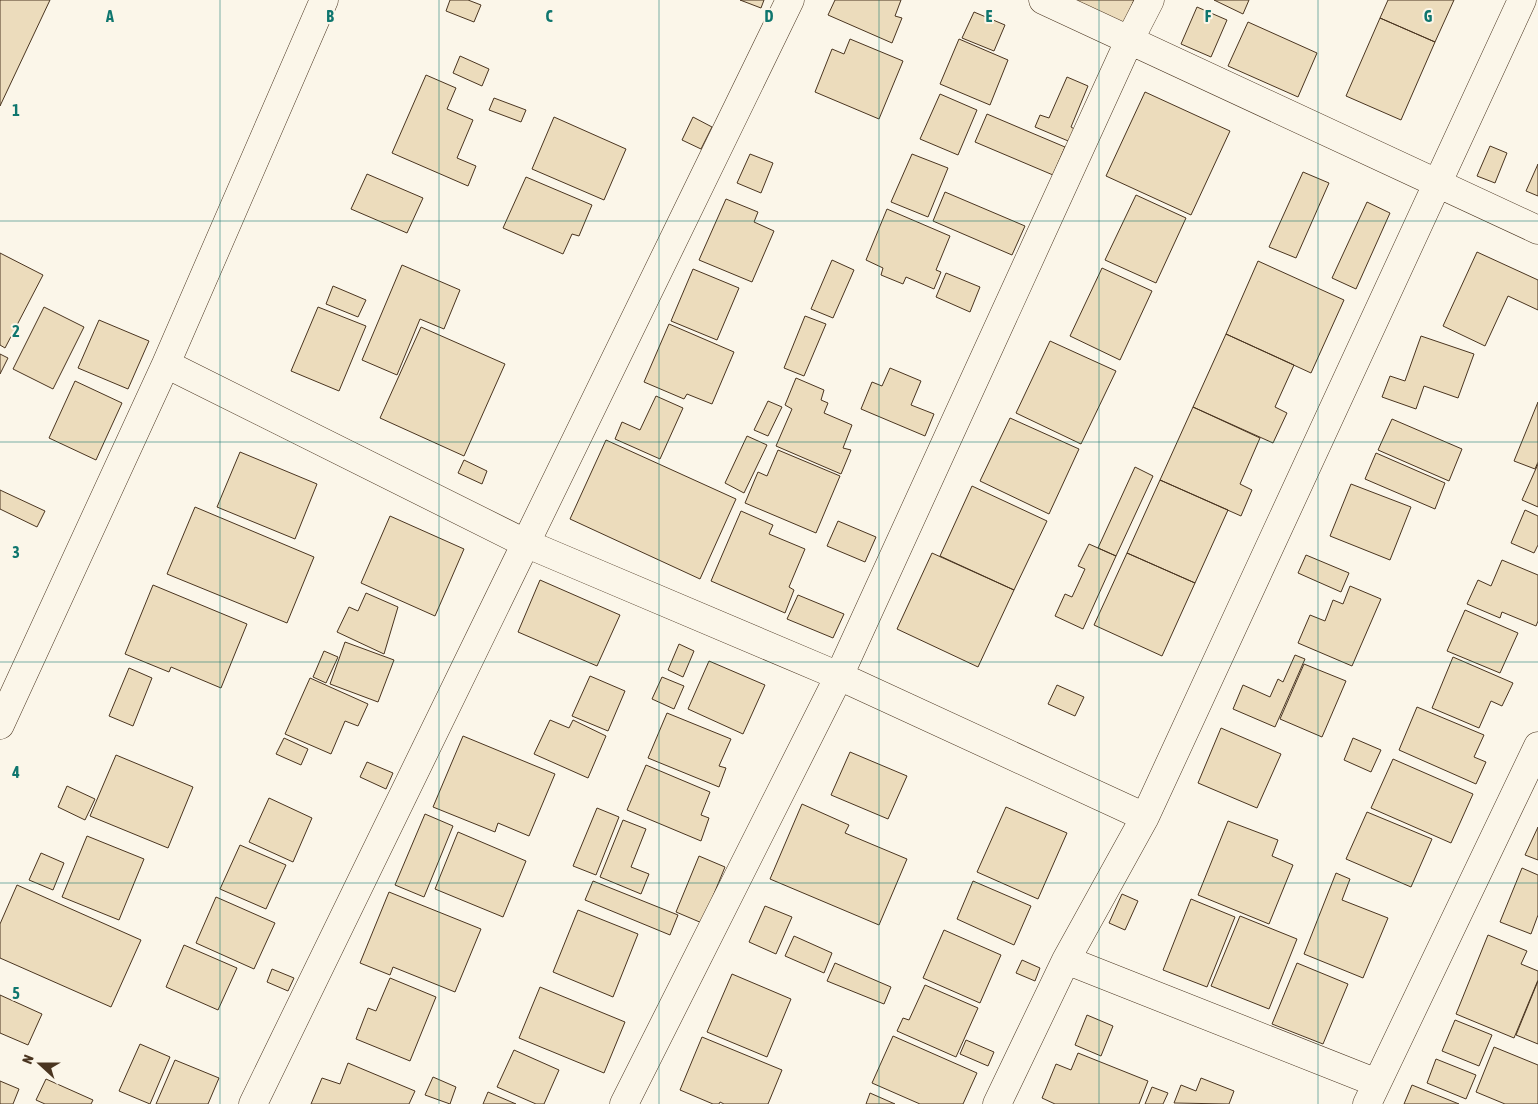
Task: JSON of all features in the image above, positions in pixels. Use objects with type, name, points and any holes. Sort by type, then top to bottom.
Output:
[{"type":"street","points":[[0,725],[166,364],[324,0]]},
{"type":"street","points":[[253,1104],[790,0]]},
{"type":"street","points":[[1043,0],[1538,230]]},
{"type":"street","points":[[624,1104],[839,676],[1129,41],[1150,0]]},
{"type":"street","points":[[997,1104],[1066,960],[1144,817],[1522,0]]},
{"type":"street","points":[[166,364],[526,543],[839,676],[1144,817]]},
{"type":"street","points":[[1066,960],[1372,1093],[1538,746]]},
{"type":"building","points":[[0,0],[50,0],[0,106]]},
{"type":"building","points":[[450,0],[468,0],[481,5],[474,22],[446,11]]},
{"type":"building","points":[[740,0],[764,0],[761,8]]},
{"type":"building","points":[[835,0],[901,0],[895,16],[902,18],[892,43],[828,15]]},
{"type":"building","points":[[1073,0],[1134,0],[1124,23]]},
{"type":"building","points":[[1214,0],[1249,0],[1243,14]]},
{"type":"building","points":[[1388,0],[1454,0],[1435,42],[1380,18]]},
{"type":"building","points":[[1197,7],[1227,20],[1211,57],[1181,44]]},
{"type":"building","points":[[974,12],[1005,25],[994,51],[962,38]]},
{"type":"building","points":[[1380,18],[1435,42],[1401,120],[1346,96]]},
{"type":"building","points":[[1248,22],[1317,53],[1298,97],[1228,66]]},
{"type":"building","points":[[850,39],[903,61],[879,119],[815,92],[832,49],[844,54]]},
{"type":"building","points":[[959,39],[1008,60],[990,105],[940,84]]},
{"type":"building","points":[[460,56],[489,69],[482,86],[453,73]]},
{"type":"building","points":[[426,75],[456,88],[447,109],[473,120],[457,158],[476,166],[468,186],[392,153]]},
{"type":"building","points":[[1067,77],[1088,86],[1071,127],[1078,131],[1073,143],[1035,127],[1040,115],[1049,118]]},
{"type":"building","points":[[1145,92],[1230,131],[1191,215],[1106,176]]},
{"type":"building","points":[[940,94],[977,110],[958,155],[920,139]]},
{"type":"building","points":[[494,98],[526,110],[521,122],[489,110]]},
{"type":"building","points":[[987,114],[1065,147],[1053,175],[975,142]]},
{"type":"building","points":[[554,117],[626,149],[604,200],[532,169]]},
{"type":"building","points":[[693,117],[712,127],[701,149],[682,140]]},
{"type":"building","points":[[1490,146],[1507,153],[1495,183],[1477,176]]},
{"type":"building","points":[[750,154],[773,163],[761,193],[737,183]]},
{"type":"building","points":[[912,154],[948,168],[928,217],[891,202]]},
{"type":"building","points":[[1538,164],[1538,196],[1526,191]]},
{"type":"building","points":[[1303,172],[1329,183],[1296,258],[1269,247]]},
{"type":"building","points":[[367,174],[423,198],[407,233],[351,209]]},
{"type":"building","points":[[526,177],[592,205],[579,236],[572,234],[563,254],[503,228]]},
{"type":"building","points":[[945,192],[1025,226],[1012,255],[933,221]]},
{"type":"building","points":[[1136,195],[1186,218],[1156,283],[1105,260]]},
{"type":"building","points":[[726,199],[758,212],[754,222],[774,231],[752,282],[699,260]]},
{"type":"building","points":[[1367,202],[1390,213],[1356,289],[1332,278]]},
{"type":"building","points":[[887,209],[950,236],[936,270],[941,272],[934,289],[906,277],[903,284],[881,275],[883,268],[866,260]]},
{"type":"building","points":[[1477,252],[1538,280],[1538,310],[1508,296],[1485,346],[1443,326]]},
{"type":"building","points":[[0,253],[43,275],[5,348],[0,345]]},
{"type":"building","points":[[832,260],[854,270],[833,318],[811,309]]},
{"type":"building","points":[[1258,261],[1344,300],[1311,373],[1226,334]]},
{"type":"building","points":[[402,265],[460,290],[444,329],[420,319],[397,375],[362,360]]},
{"type":"building","points":[[1102,268],[1152,291],[1120,360],[1070,336]]},
{"type":"building","points":[[693,269],[739,288],[717,340],[671,321]]},
{"type":"building","points":[[946,273],[980,287],[970,312],[936,297]]},
{"type":"building","points":[[333,286],[366,300],[358,317],[326,304]]},
{"type":"building","points":[[44,307],[84,327],[53,389],[13,369]]},
{"type":"building","points":[[318,307],[366,326],[339,391],[291,371]]},
{"type":"building","points":[[805,316],[826,324],[804,376],[784,368]]},
{"type":"building","points":[[99,320],[149,341],[128,389],[78,368]]},
{"type":"building","points":[[669,324],[734,352],[712,404],[687,394],[684,399],[644,382]]},
{"type":"building","points":[[421,327],[505,364],[464,456],[380,418]]},
{"type":"building","points":[[1226,334],[1294,365],[1275,407],[1287,413],[1273,443],[1193,407]]},
{"type":"building","points":[[1421,336],[1474,354],[1458,398],[1424,386],[1416,409],[1382,397],[1390,376],[1405,381]]},
{"type":"building","points":[[1050,341],[1116,371],[1081,444],[1016,413]]},
{"type":"building","points":[[0,354],[8,358],[0,374]]},
{"type":"building","points":[[890,368],[921,381],[911,405],[934,414],[925,436],[861,409],[872,382],[882,386]]},
{"type":"building","points":[[796,378],[824,390],[821,400],[828,403],[824,413],[852,425],[843,448],[851,450],[841,474],[776,446],[792,409],[785,405]]},
{"type":"building","points":[[75,381],[122,403],[96,460],[49,438]]},
{"type":"building","points":[[656,396],[683,408],[660,459],[615,439],[622,422],[640,430]]},
{"type":"building","points":[[768,401],[782,407],[768,436],[754,430]]},
{"type":"building","points":[[1538,402],[1538,462],[1535,469],[1514,461]]},
{"type":"building","points":[[1193,407],[1260,438],[1240,484],[1252,490],[1241,516],[1160,480]]},
{"type":"building","points":[[1010,418],[1079,449],[1049,514],[980,481]]},
{"type":"building","points":[[1392,419],[1462,449],[1449,481],[1378,450]]},
{"type":"building","points":[[747,436],[767,445],[744,493],[725,483]]},
{"type":"building","points":[[606,440],[736,499],[700,579],[570,519]]},
{"type":"building","points":[[778,450],[840,476],[816,533],[745,503],[758,472],[767,476]]},
{"type":"building","points":[[240,452],[317,484],[295,539],[217,507]]},
{"type":"building","points":[[1376,453],[1445,483],[1435,509],[1365,479]]},
{"type":"building","points":[[464,460],[487,471],[482,484],[458,473]]},
{"type":"building","points":[[1538,464],[1538,507],[1522,500]]},
{"type":"building","points":[[1135,467],[1153,476],[1116,556],[1098,548]]},
{"type":"building","points":[[1160,480],[1228,510],[1195,583],[1127,553]]},
{"type":"building","points":[[1351,484],[1411,507],[1390,560],[1330,536]]},
{"type":"building","points":[[972,486],[1047,521],[1014,590],[940,556]]},
{"type":"building","points":[[0,490],[45,511],[37,527],[0,509]]},
{"type":"building","points":[[195,507],[314,557],[287,623],[167,574]]},
{"type":"building","points":[[1525,510],[1538,516],[1538,545],[1534,553],[1511,543]]},
{"type":"building","points":[[741,511],[773,525],[769,534],[805,549],[789,587],[794,590],[785,613],[711,581]]},
{"type":"building","points":[[390,516],[464,549],[435,616],[361,583]]},
{"type":"building","points":[[838,521],[876,537],[865,562],[827,546]]},
{"type":"building","points":[[1089,544],[1116,556],[1083,629],[1055,616],[1065,594],[1072,597],[1085,569],[1078,566]]},
{"type":"building","points":[[932,553],[1014,590],[978,667],[897,629]]},
{"type":"building","points":[[1127,553],[1195,583],[1162,656],[1094,625]]},
{"type":"building","points":[[1306,555],[1349,573],[1341,592],[1298,573]]},
{"type":"building","points":[[1502,560],[1538,575],[1538,621],[1536,626],[1502,612],[1500,618],[1467,604],[1478,580],[1491,586]]},
{"type":"building","points":[[540,580],[620,615],[597,666],[518,632]]},
{"type":"building","points":[[153,585],[247,624],[221,688],[171,667],[169,672],[125,654]]},
{"type":"building","points":[[1350,586],[1381,599],[1352,666],[1298,643],[1310,615],[1325,621],[1333,600],[1343,604]]},
{"type":"building","points":[[366,593],[398,607],[384,654],[337,632],[349,607],[358,611]]},
{"type":"building","points":[[798,595],[844,614],[833,638],[787,619]]},
{"type":"building","points":[[1465,610],[1518,633],[1500,673],[1447,651]]},
{"type":"building","points":[[345,642],[394,660],[378,702],[330,684]]},
{"type":"building","points":[[679,644],[694,651],[683,677],[668,670]]},
{"type":"building","points":[[324,651],[338,657],[326,683],[313,677]]},
{"type":"building","points":[[1295,655],[1305,659],[1275,727],[1233,709],[1243,685],[1270,697],[1278,679],[1283,682]]},
{"type":"building","points":[[1453,657],[1513,683],[1502,706],[1491,701],[1479,728],[1432,708]]},
{"type":"building","points":[[709,661],[765,685],[743,734],[688,709]]},
{"type":"building","points":[[1304,664],[1346,681],[1322,737],[1280,719]]},
{"type":"building","points":[[129,668],[152,678],[133,726],[109,716]]},
{"type":"building","points":[[590,676],[625,691],[608,731],[572,716]]},
{"type":"building","points":[[662,677],[684,686],[674,709],[652,699]]},
{"type":"building","points":[[310,678],[368,704],[358,726],[345,721],[331,754],[285,734]]},
{"type":"building","points":[[1057,685],[1084,697],[1075,716],[1048,704]]},
{"type":"building","points":[[1417,707],[1484,735],[1474,757],[1486,762],[1476,784],[1399,750]]},
{"type":"building","points":[[667,713],[731,739],[719,766],[726,768],[719,787],[648,758]]},
{"type":"building","points":[[550,720],[569,728],[573,720],[606,736],[588,778],[534,754]]},
{"type":"building","points":[[1221,728],[1281,754],[1257,808],[1198,783]]},
{"type":"building","points":[[463,736],[555,774],[529,836],[498,823],[495,832],[433,807]]},
{"type":"building","points":[[284,738],[308,749],[301,765],[276,754]]},
{"type":"building","points":[[1353,738],[1381,750],[1371,772],[1344,760]]},
{"type":"building","points":[[850,752],[907,776],[888,819],[831,795]]},
{"type":"building","points":[[116,755],[193,787],[168,848],[90,816]]},
{"type":"building","points":[[1393,759],[1473,794],[1451,843],[1371,808]]},
{"type":"building","points":[[367,762],[393,773],[386,789],[360,777]]},
{"type":"building","points":[[646,765],[710,792],[701,815],[709,818],[701,841],[627,810]]},
{"type":"building","points":[[67,786],[95,799],[85,820],[58,807]]},
{"type":"building","points":[[269,798],[312,818],[293,862],[249,842]]},
{"type":"building","points":[[802,804],[849,825],[845,833],[907,859],[879,925],[770,879]]},
{"type":"building","points":[[1006,807],[1067,833],[1038,899],[977,872]]},
{"type":"building","points":[[597,808],[619,817],[596,875],[573,866]]},
{"type":"building","points":[[1367,812],[1432,839],[1411,887],[1346,859]]},
{"type":"building","points":[[425,814],[453,826],[424,897],[395,885]]},
{"type":"building","points":[[623,820],[646,829],[631,867],[649,874],[641,894],[600,877]]},
{"type":"building","points":[[1228,821],[1278,840],[1272,856],[1293,865],[1269,924],[1198,895]]},
{"type":"building","points":[[1538,827],[1538,860],[1525,855]]},
{"type":"building","points":[[458,832],[526,861],[503,917],[435,889]]},
{"type":"building","points":[[87,836],[144,859],[119,920],[62,897]]},
{"type":"building","points":[[240,845],[286,865],[266,909],[220,889]]},
{"type":"building","points":[[41,853],[64,863],[53,890],[29,880]]},
{"type":"building","points":[[699,856],[725,867],[702,923],[676,912]]},
{"type":"building","points":[[1522,868],[1538,875],[1538,915],[1531,934],[1500,922]]},
{"type":"building","points":[[1336,873],[1350,879],[1342,900],[1388,918],[1363,978],[1304,954]]},
{"type":"building","points":[[593,881],[678,915],[670,935],[585,900]]},
{"type":"building","points":[[973,881],[1031,906],[1014,945],[957,919]]},
{"type":"building","points":[[17,885],[141,940],[111,1007],[0,958],[0,924]]},
{"type":"building","points":[[389,892],[481,929],[455,992],[393,967],[390,975],[360,963]]},
{"type":"building","points":[[1122,894],[1138,901],[1125,930],[1109,923]]},
{"type":"building","points":[[216,897],[275,923],[254,969],[196,943]]},
{"type":"building","points":[[1191,899],[1235,917],[1207,987],[1163,970]]},
{"type":"building","points":[[765,906],[792,917],[776,954],[749,942]]},
{"type":"building","points":[[578,910],[638,934],[613,997],[553,972]]},
{"type":"building","points":[[1240,916],[1297,939],[1269,1009],[1211,986]]},
{"type":"building","points":[[944,930],[1001,955],[980,1003],[923,978]]},
{"type":"building","points":[[1488,935],[1527,951],[1521,964],[1538,971],[1538,980],[1514,1038],[1456,1014]]},
{"type":"building","points":[[794,936],[832,953],[824,973],[785,956]]},
{"type":"building","points":[[184,945],[237,968],[218,1010],[166,987]]},
{"type":"building","points":[[1022,960],[1040,968],[1035,981],[1016,973]]},
{"type":"building","points":[[835,963],[891,987],[884,1004],[827,981]]},
{"type":"building","points":[[1297,963],[1348,984],[1323,1044],[1272,1024]]},
{"type":"building","points":[[272,969],[294,978],[288,991],[267,982]]},
{"type":"building","points":[[732,974],[791,999],[767,1057],[707,1032]]},
{"type":"building","points":[[390,978],[436,997],[410,1061],[356,1039],[368,1008],[376,1011]]},
{"type":"building","points":[[1538,981],[1538,1044],[1516,1035]]},
{"type":"building","points":[[925,985],[978,1008],[956,1057],[897,1031],[903,1018],[909,1020]]},
{"type":"building","points":[[540,987],[625,1022],[604,1073],[519,1038]]},
{"type":"building","points":[[0,995],[42,1014],[28,1045],[0,1033]]},
{"type":"building","points":[[1087,1015],[1113,1026],[1101,1056],[1075,1045]]},
{"type":"building","points":[[1455,1020],[1492,1035],[1479,1066],[1442,1051]]},
{"type":"building","points":[[893,1036],[977,1073],[963,1104],[920,1104],[872,1083]]},
{"type":"building","points":[[702,1037],[782,1070],[768,1104],[724,1104],[720,1102],[719,1104],[713,1104],[680,1090]]},
{"type":"building","points":[[966,1040],[994,1052],[988,1066],[960,1054]]},
{"type":"building","points":[[140,1044],[170,1057],[150,1104],[119,1091]]},
{"type":"building","points":[[1494,1047],[1538,1065],[1538,1104],[1505,1104],[1476,1092]]},
{"type":"building","points":[[514,1050],[559,1070],[544,1104],[536,1104],[497,1087]]},
{"type":"building","points":[[1078,1053],[1148,1081],[1139,1104],[1055,1104],[1042,1098],[1056,1064],[1071,1070]]},
{"type":"building","points":[[1436,1059],[1476,1075],[1466,1099],[1427,1083]]},
{"type":"building","points":[[175,1060],[219,1078],[208,1104],[156,1104]]},
{"type":"building","points":[[348,1063],[415,1091],[409,1104],[311,1104],[322,1078],[340,1084]]},
{"type":"building","points":[[433,1077],[456,1087],[450,1104],[425,1095]]},
{"type":"building","points":[[1201,1078],[1234,1091],[1229,1104],[1174,1103],[1181,1085],[1196,1091]]},
{"type":"building","points":[[46,1079],[93,1100],[91,1104],[45,1104],[36,1100]]},
{"type":"building","points":[[0,1081],[19,1089],[13,1104],[0,1104]]},
{"type":"building","points":[[1412,1085],[1459,1104],[1404,1104]]},
{"type":"building","points":[[1152,1087],[1168,1093],[1163,1104],[1145,1104]]},
{"type":"building","points":[[488,1092],[516,1104],[483,1104]]},
{"type":"building","points":[[870,1093],[895,1104],[866,1104]]}]
